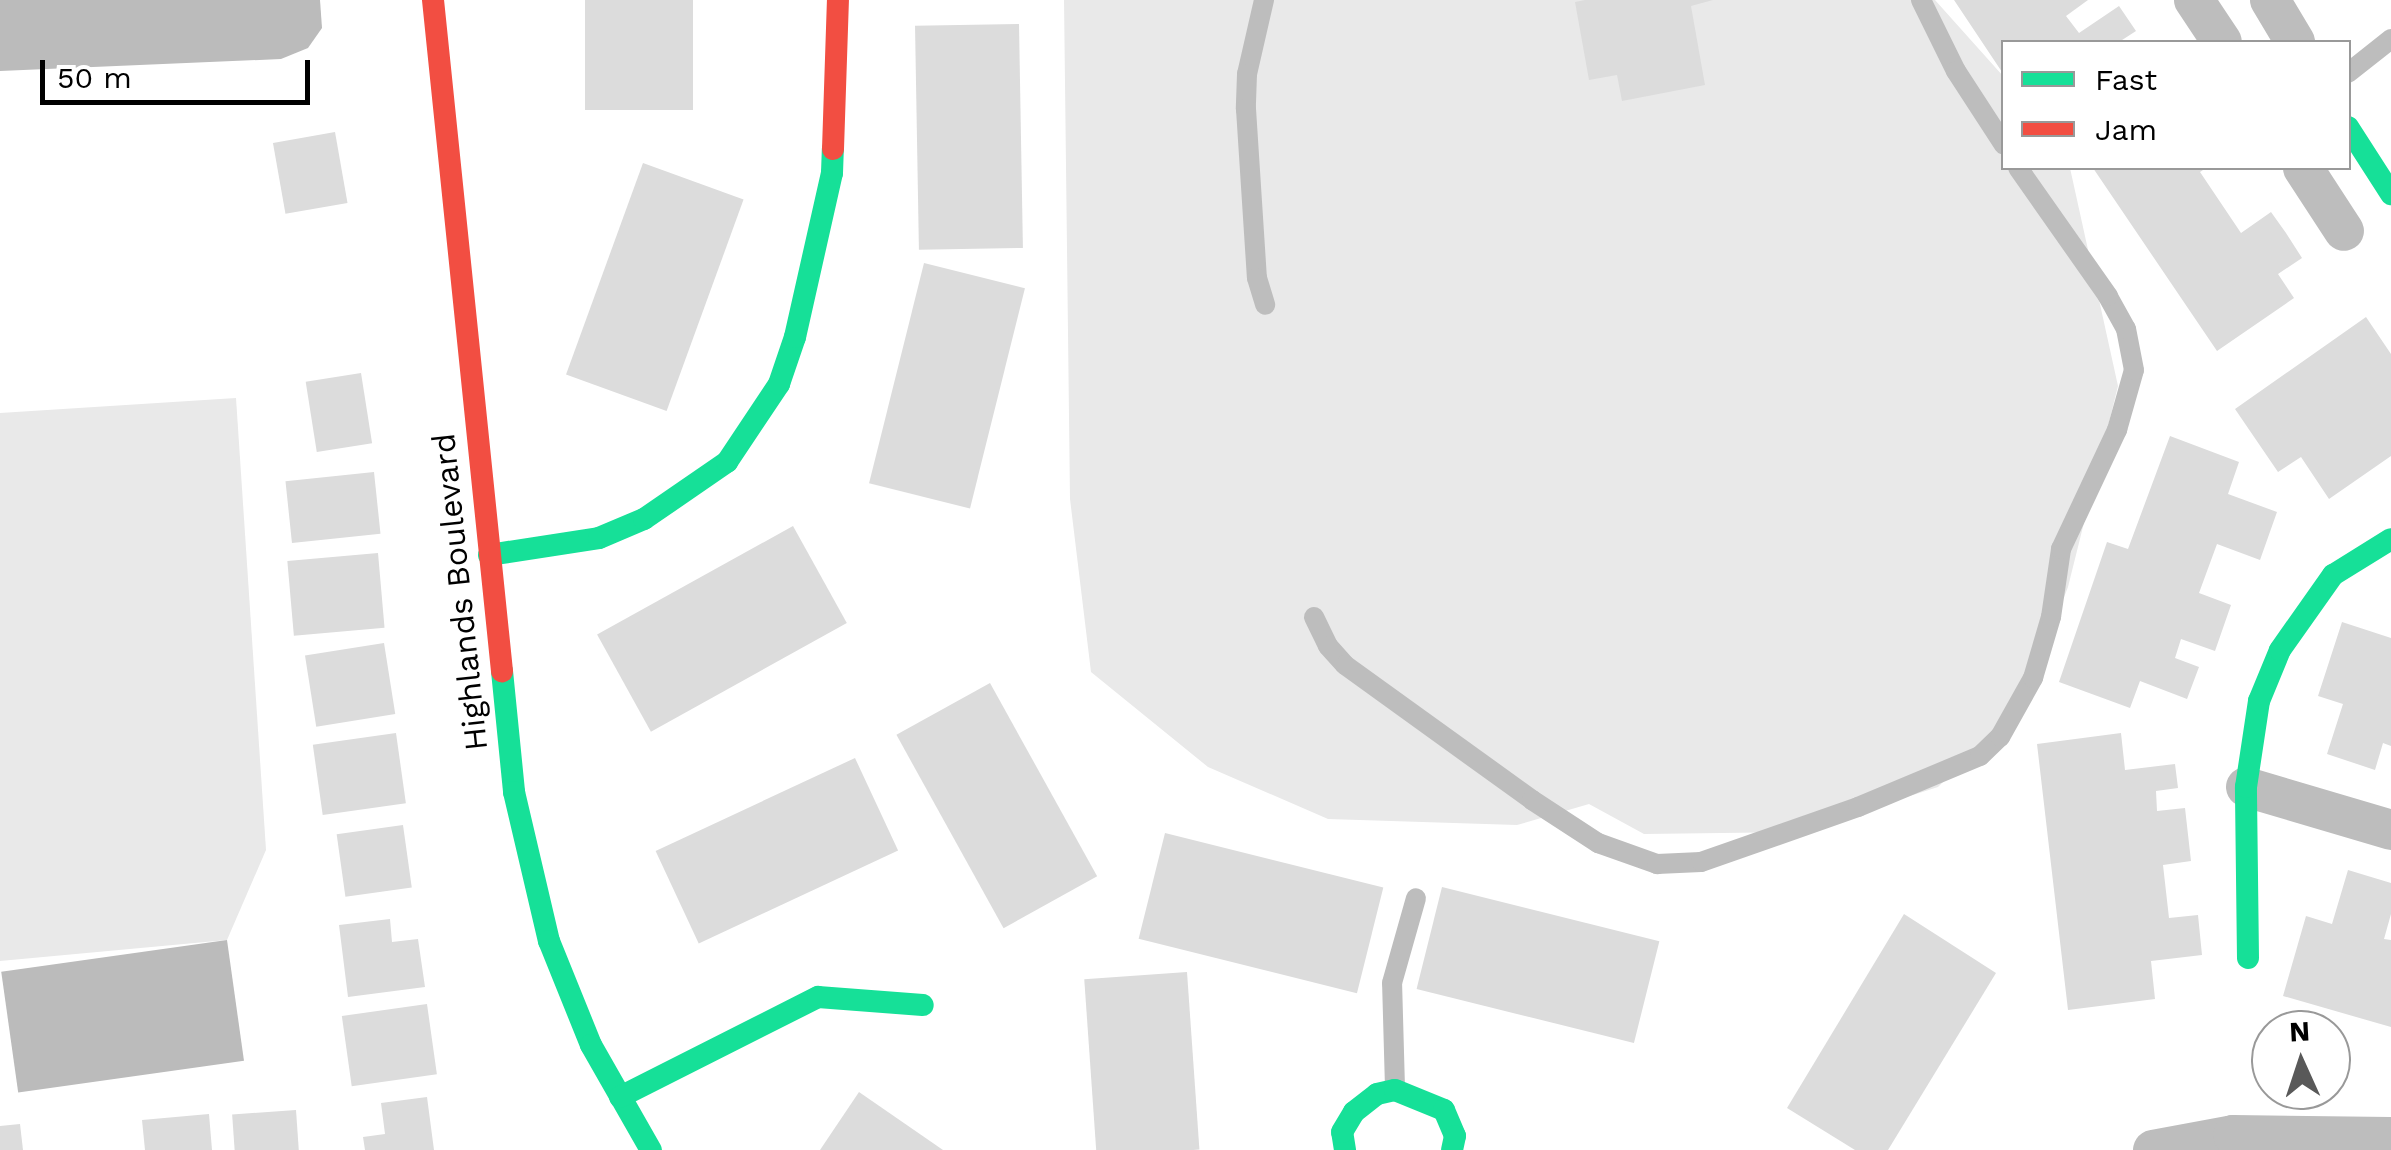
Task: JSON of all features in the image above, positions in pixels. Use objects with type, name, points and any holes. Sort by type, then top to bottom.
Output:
[{"type":"street","name":"Highlands Boulevard","points":[[434,0],[514,792],[532,886],[574,1003],[651,1150]]},
{"type":"street","points":[[489,555],[555,548],[644,519],[727,462],[755,426],[779,384],[796,336],[832,173],[838,0]]},
{"type":"street","points":[[2194,0],[2221,40]]},
{"type":"street","points":[[2270,0],[2294,40]]},
{"type":"street","points":[[2351,132],[2391,194]]},
{"type":"street","points":[[2304,170],[2344,231]]},
{"type":"street","points":[[2248,958],[2246,787],[2259,701],[2280,650],[2334,576],[2391,539]]},
{"type":"street","points":[[2246,787],[2391,830]]},
{"type":"street","points":[[620,1097],[818,997],[923,1006]]},
{"type":"street","points":[[1345,1150],[1342,1132],[1354,1112],[1377,1094],[1395,1090],[1444,1110],[1455,1136],[1452,1150]]},
{"type":"street","points":[[2153,1150],[2232,1135],[2391,1137]]},
{"type":"lane","points":[[1264,0],[1247,74],[1246,109],[1256,278],[1265,305]]},
{"type":"lane","points":[[1921,0],[1956,71],[2001,139]]},
{"type":"lane","points":[[2351,71],[2391,39]]},
{"type":"lane","points":[[1314,617],[1328,646],[1345,664],[1532,800],[1598,843],[1644,861],[1675,866],[1701,862],[1858,807],[1980,756],[2008,727],[2032,678],[2051,617],[2061,550],[2117,430],[2134,370],[2126,329],[2108,296],[2019,170]]},
{"type":"lane","points":[[1395,1090],[1392,983],[1416,898]]},
{"type":"shaded area","points":[[0,0],[320,0],[322,28],[308,48],[281,59],[0,71]]},
{"type":"shaded area","points":[[1064,0],[1935,0],[2001,74],[2001,170],[2070,170],[2118,386],[2068,587],[2022,704],[1938,787],[1797,832],[1644,834],[1589,804],[1517,825],[1328,819],[1208,767],[1091,672],[1070,499]]},
{"type":"shaded area","points":[[236,398],[266,850],[227,940],[0,961],[0,413]]},
{"type":"shaded area","points":[[227,940],[244,1061],[18,1093],[1,972]]},
{"type":"building","points":[[585,0],[693,0],[693,110],[585,110]]},
{"type":"building","points":[[1713,0],[1691,6],[1705,85],[1622,101],[1617,75],[1589,80],[1575,2]]},
{"type":"building","points":[[1954,0],[2088,0],[2066,16],[2079,33],[2119,6],[2136,31],[2122,40],[2001,40],[2001,70]]},
{"type":"building","points":[[1019,24],[1023,248],[919,250],[915,26]]},
{"type":"building","points":[[335,132],[348,203],[285,214],[273,143]]},
{"type":"building","points":[[643,163],[744,200],[667,411],[566,374]]},
{"type":"building","points":[[2094,170],[2203,170],[2200,172],[2241,233],[2271,212],[2286,233],[2302,258],[2278,274],[2294,298],[2217,351]]},
{"type":"building","points":[[924,263],[1025,288],[970,508],[869,483]]},
{"type":"building","points":[[2366,317],[2391,354],[2391,456],[2329,499],[2301,457],[2278,472],[2235,409]]},
{"type":"building","points":[[361,373],[372,443],[317,452],[306,382]]},
{"type":"building","points":[[2170,436],[2239,462],[2228,494],[2277,512],[2260,560],[2217,544],[2199,593],[2231,605],[2215,651],[2181,639],[2175,658],[2199,667],[2187,699],[2140,681],[2130,708],[2059,682],[2107,542],[2128,549]]},
{"type":"building","points":[[374,472],[380,534],[292,543],[285,481]]},
{"type":"building","points":[[793,526],[847,623],[651,732],[597,635]]},
{"type":"building","points":[[378,553],[385,628],[294,636],[287,561]]},
{"type":"building","points":[[2342,622],[2391,638],[2391,746],[2383,743],[2375,770],[2327,754],[2343,704],[2318,696]]},
{"type":"building","points":[[384,643],[395,714],[316,727],[305,656]]},
{"type":"building","points":[[990,683],[1097,876],[1004,928],[896,735]]},
{"type":"building","points":[[396,733],[406,803],[323,815],[313,745]]},
{"type":"building","points":[[2121,733],[2125,770],[2175,764],[2178,788],[2156,791],[2157,811],[2185,808],[2191,861],[2163,865],[2169,918],[2198,915],[2202,955],[2151,961],[2155,999],[2068,1010],[2037,744]]},
{"type":"building","points":[[855,758],[898,850],[699,943],[656,851]]},
{"type":"building","points":[[403,825],[412,887],[345,897],[337,834]]},
{"type":"building","points":[[1165,833],[1383,887],[1357,993],[1139,939]]},
{"type":"building","points":[[2348,870],[2391,883],[2391,914],[2384,939],[2391,940],[2391,1027],[2351,1016],[2351,1010],[2332,1010],[2283,996],[2306,916],[2332,924]]},
{"type":"building","points":[[1442,887],[1659,941],[1634,1043],[1417,989]]},
{"type":"building","points":[[1904,914],[1996,973],[1888,1150],[1855,1150],[1787,1108]]},
{"type":"building","points":[[390,919],[392,942],[418,939],[425,987],[348,997],[339,925]]},
{"type":"building","points":[[1187,972],[1199,1150],[1096,1150],[1084,979]]},
{"type":"building","points":[[427,1004],[437,1074],[352,1086],[342,1016]]},
{"type":"building","points":[[859,1092],[943,1150],[820,1150]]},
{"type":"building","points":[[427,1097],[434,1150],[365,1150],[363,1137],[385,1134],[381,1103]]},
{"type":"building","points":[[296,1110],[299,1150],[235,1150],[232,1114]]},
{"type":"building","points":[[209,1114],[212,1150],[145,1150],[142,1120]]},
{"type":"building","points":[[20,1124],[23,1150],[0,1150],[0,1126]]},
{"type":"traffic: fast","points":[[2351,132],[2391,194]]},
{"type":"traffic: fast","points":[[489,555],[599,538],[644,519],[727,462],[779,384],[795,337],[832,173],[833,149]]},
{"type":"traffic: fast","points":[[2248,958],[2246,787],[2259,701],[2280,650],[2333,575],[2391,539]]},
{"type":"traffic: fast","points":[[502,671],[514,792],[549,941],[591,1045],[651,1150]]},
{"type":"traffic: fast","points":[[620,1097],[818,997],[923,1005]]},
{"type":"traffic: fast","points":[[1345,1150],[1342,1132],[1354,1112],[1377,1094],[1395,1090],[1444,1110],[1455,1136],[1452,1150]]},
{"type":"traffic: jam","points":[[433,0],[502,671]]},
{"type":"traffic: jam","points":[[833,149],[838,0]]}]
